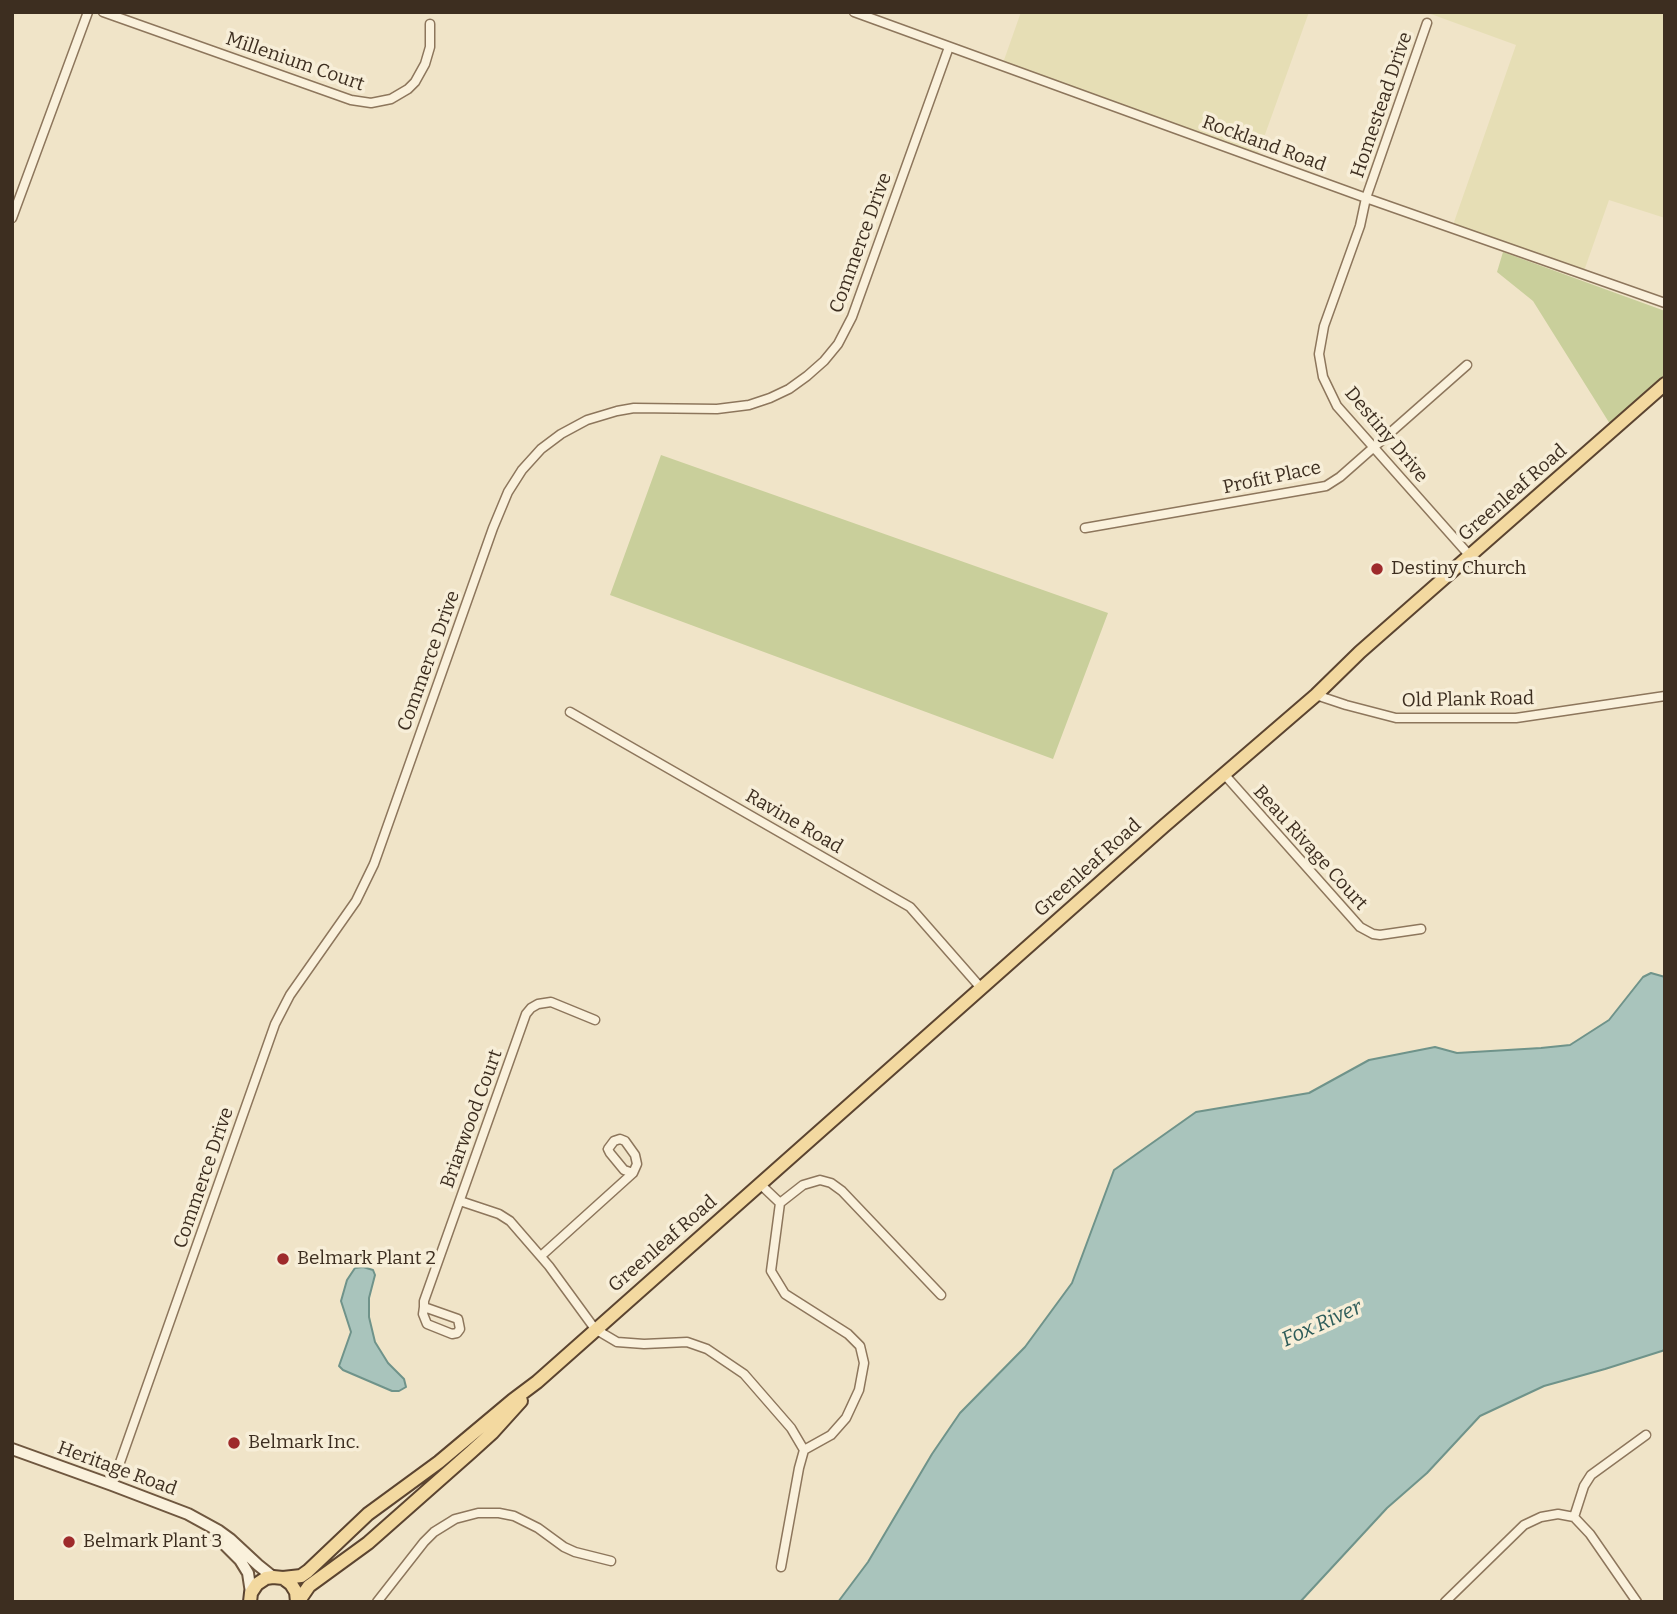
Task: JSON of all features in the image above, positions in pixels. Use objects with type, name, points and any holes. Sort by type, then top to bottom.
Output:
[{"type":"main road","name":"Greenleaf Road","points":[[250,1599],[254,1587],[260,1581],[301,1576],[308,1571],[368,1514],[456,1449],[513,1399],[537,1382],[1665,384]]},
{"type":"main road","name":"Greenleaf Road","points":[[298,1602],[309,1586],[352,1556],[471,1452],[516,1408],[537,1382]]},
{"type":"main road","name":"Heritage Road","points":[[12,1450],[170,1506],[219,1531],[258,1565],[278,1577]]},
{"type":"main road","name":"Heritage Road","points":[[208,1526],[240,1560],[248,1573],[250,1599]]},
{"type":"main road","points":[[278,1577],[291,1584],[298,1602]]},
{"type":"street","points":[[12,218],[88,12]]},
{"type":"street","name":"Millenium Court","points":[[103,12],[351,100],[371,103],[400,95],[415,82],[425,64],[430,47],[430,24]]},
{"type":"street","name":"Rockland Road","points":[[854,12],[1366,198],[1665,303]]},
{"type":"street","name":"Homestead Drive","points":[[1366,198],[1427,23]]},
{"type":"street","name":"Commerce Drive","points":[[112,1485],[275,1024],[290,995],[356,901],[374,864],[496,519],[512,485],[541,449],[587,420],[634,408],[717,409],[749,405],[789,388],[824,361],[844,334],[852,317],[948,47]]},
{"type":"street","name":"Destiny Drive","points":[[1366,198],[1360,226],[1324,326],[1320,354],[1323,377],[1342,412],[1470,556]]},
{"type":"street","name":"Profit Place","points":[[1085,528],[1321,488],[1334,482],[1467,365]]},
{"type":"street","name":"Old Plank Road","points":[[1316,695],[1396,718],[1516,718],[1665,696]]},
{"type":"street","name":"Ravine Road","points":[[570,712],[910,907],[981,988]]},
{"type":"street","name":"Beau Rivage Court","points":[[1224,774],[1360,927],[1380,935],[1421,929]]},
{"type":"street","name":"Briarwood Court","points":[[424,1307],[528,1011],[538,1004],[551,1002],[595,1020]]},
{"type":"street","points":[[541,1256],[633,1173]]},
{"type":"street","points":[[780,1567],[804,1450],[831,1435],[846,1418],[859,1390],[864,1363],[860,1346],[848,1334],[785,1294],[772,1271],[780,1203],[803,1185],[820,1180],[831,1183],[842,1191],[941,1295]]},
{"type":"street","points":[[760,1184],[780,1203]]},
{"type":"street","points":[[460,1200],[499,1214],[510,1221],[541,1256],[596,1329],[617,1342],[687,1342],[707,1349],[744,1374],[791,1428],[804,1450]]},
{"type":"street","points":[[424,1307],[458,1319],[460,1329],[452,1334],[430,1326],[425,1320],[424,1307]]},
{"type":"street","points":[[1574,1517],[1586,1481],[1646,1435]]},
{"type":"street","points":[[377,1602],[424,1542],[443,1525],[478,1513],[499,1513],[526,1521],[564,1547],[611,1561]]},
{"type":"street","points":[[1445,1602],[1524,1525],[1541,1517],[1558,1514],[1574,1517],[1590,1534],[1637,1602]]},
{"type":"shaded area","points":[[1021,12],[1309,12],[1258,154],[1003,63]]},
{"type":"shaded area","points":[[1429,12],[1665,12],[1665,218],[1609,200],[1584,271],[1453,225],[1516,45]]},
{"type":"green space","points":[[1503,252],[1665,311],[1665,379],[1610,424],[1533,301],[1497,272]]},
{"type":"green space","points":[[661,455],[1108,613],[1053,759],[610,595]]},
{"type":"water","name":"Fox River","points":[[1651,973],[1665,977],[1665,1350],[1544,1386],[1480,1416],[1427,1473],[1387,1508],[1300,1602],[838,1602],[868,1562],[932,1454],[960,1413],[1025,1347],[1072,1283],[1114,1170],[1196,1112],[1309,1093],[1369,1060],[1435,1047],[1457,1053],[1570,1045],[1609,1020],[1643,977]]},
{"type":"water","points":[[355,1268],[373,1270],[375,1275],[369,1298],[369,1317],[375,1342],[388,1363],[404,1379],[406,1387],[399,1391],[392,1391],[339,1366],[351,1332],[341,1301],[347,1280]]},
{"type":"place","name":"Destiny Church","points":[[1377,569]]},
{"type":"place","name":"Belmark Plant 2","points":[[283,1259]]},
{"type":"place","name":"Belmark Inc.","points":[[234,1443]]},
{"type":"place","name":"Belmark Plant 3","points":[[69,1542]]}]
